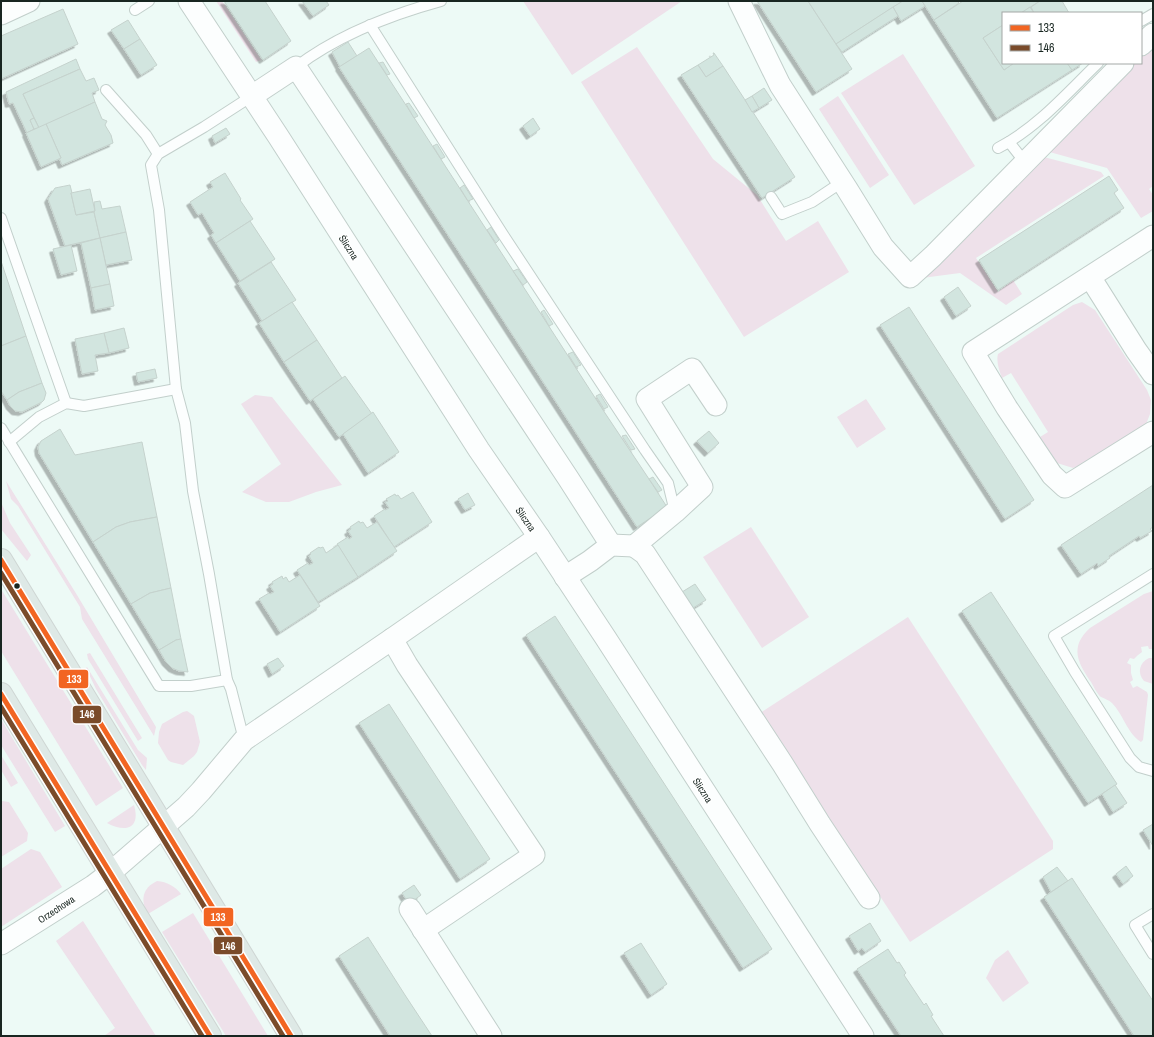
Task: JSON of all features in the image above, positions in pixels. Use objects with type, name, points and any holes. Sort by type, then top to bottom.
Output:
[{"type":"main road","points":[[1,560],[291,1036]]},
{"type":"main road","points":[[1,694],[210,1036]]},
{"type":"street","points":[[1,14],[29,1]]},
{"type":"street","name":"Śliczna","points":[[189,1],[252,96],[475,443],[539,537],[863,1036]]},
{"type":"street","points":[[738,1],[780,85],[883,247],[910,276],[933,256],[1122,64]]},
{"type":"street","points":[[1142,44],[1153,34]]},
{"type":"street","points":[[252,96],[296,67],[611,545]]},
{"type":"street","points":[[1153,236],[973,352],[1007,408],[1052,475],[1064,487],[1153,432]]},
{"type":"street","points":[[1090,277],[1132,345],[1153,374]]},
{"type":"street","points":[[634,546],[702,487],[647,399],[692,369],[716,405]]},
{"type":"street","name":"Orzechowa","points":[[1,944],[93,886],[110,873],[186,807],[244,740],[539,537]]},
{"type":"street","points":[[565,577],[611,545],[634,546],[645,554],[869,898]]},
{"type":"street","points":[[392,639],[407,665],[534,855],[423,930]]},
{"type":"street","points":[[410,909],[491,1036]]},
{"type":"lane","points":[[135,10],[149,1]]},
{"type":"lane","points":[[296,67],[319,50],[370,25],[441,1]]},
{"type":"lane","points":[[1142,20],[1153,14]]},
{"type":"lane","points":[[370,25],[502,233],[668,483],[675,512]]},
{"type":"lane","points":[[998,148],[1009,142],[1044,116],[1097,64]]},
{"type":"lane","points":[[106,90],[146,135],[158,154]]},
{"type":"lane","points":[[244,740],[228,680],[194,491],[185,424],[176,389],[159,210],[151,165],[158,154],[252,96]]},
{"type":"lane","points":[[1009,142],[1026,162]]},
{"type":"lane","points":[[771,197],[782,214],[812,202],[842,182]]},
{"type":"lane","points":[[1,218],[66,403]]},
{"type":"lane","points":[[9,442],[39,417],[66,403],[84,406],[176,389]]},
{"type":"lane","points":[[1,428],[159,686],[191,686],[228,680]]},
{"type":"lane","points":[[1153,574],[1054,636],[1075,672],[1130,758],[1139,767],[1153,771]]},
{"type":"lane","points":[[1153,914],[1135,925],[1153,954]]},
{"type":"shaded area","points":[[216,1],[222,1],[261,60],[256,62]]},
{"type":"shaded area","points":[[523,1],[682,1],[572,75]]},
{"type":"shaded area","points":[[1153,44],[1153,186],[1149,189],[1153,195],[1153,211],[1141,218],[1107,168],[1046,151],[1132,64],[1142,64],[1142,53]]},
{"type":"shaded area","points":[[637,47],[713,159],[757,195],[786,241],[818,221],[849,272],[744,337],[581,82]]},
{"type":"shaded area","points":[[903,54],[975,166],[914,205],[841,93]]},
{"type":"shaded area","points":[[838,96],[889,175],[870,188],[819,109]]},
{"type":"shaded area","points":[[1040,156],[1101,172],[1104,176],[976,258],[998,292],[1013,280],[1022,294],[1006,305],[960,273],[922,278]]},
{"type":"shaded area","points":[[1082,302],[1095,310],[1147,390],[1151,400],[1150,414],[1145,427],[1073,468],[1057,463],[1040,437],[1048,432],[1011,373],[1002,378],[997,357],[998,354],[1073,305]]},
{"type":"shaded area","points":[[255,395],[272,397],[342,485],[316,492],[289,502],[266,502],[242,492],[281,464],[241,404]]},
{"type":"shaded area","points":[[866,399],[886,429],[857,448],[837,417]]},
{"type":"shaded area","points":[[6,481],[77,595],[156,727],[154,736],[82,619],[80,607],[18,506],[11,499]]},
{"type":"shaded area","points":[[1,502],[10,523],[31,555],[27,561],[1,529]]},
{"type":"shaded area","points":[[751,527],[809,617],[762,648],[703,557]]},
{"type":"shaded area","points":[[1,589],[123,788],[96,806],[1,651]]},
{"type":"shaded area","points":[[1153,591],[1153,649],[1149,649],[1148,646],[1141,647],[1142,652],[1134,659],[1130,658],[1127,663],[1131,665],[1133,680],[1130,682],[1133,688],[1137,686],[1147,692],[1148,695],[1143,740],[1141,742],[1132,734],[1116,707],[1108,700],[1101,697],[1097,692],[1079,662],[1078,648],[1079,642],[1083,635],[1090,628],[1144,594]]},
{"type":"shaded area","points":[[908,617],[1053,841],[1053,849],[910,942],[760,713]]},
{"type":"shaded area","points":[[90,653],[142,738],[138,741],[88,659],[87,654]]},
{"type":"shaded area","points":[[1149,658],[1153,658],[1153,684],[1144,681],[1140,675],[1141,665]]},
{"type":"shaded area","points":[[87,667],[138,750],[147,758],[146,770],[96,689],[86,668]]},
{"type":"shaded area","points":[[187,711],[194,716],[200,742],[197,752],[183,765],[168,760],[158,743],[159,732],[162,724]]},
{"type":"shaded area","points":[[1,719],[65,826],[55,832],[1,745]]},
{"type":"shaded area","points":[[1,755],[18,783],[11,787],[1,770]]},
{"type":"shaded area","points":[[1,802],[9,802],[28,833],[27,841],[1,857]]},
{"type":"shaded area","points":[[134,805],[136,813],[135,819],[130,827],[120,828],[107,823]]},
{"type":"shaded area","points":[[31,849],[40,852],[62,887],[1,927],[1,869]]},
{"type":"shaded area","points":[[157,881],[170,885],[181,894],[148,914],[143,900],[145,891]]},
{"type":"shaded area","points":[[193,913],[268,1036],[226,1036],[162,932]]},
{"type":"shaded area","points":[[83,921],[156,1036],[104,1036],[115,1028],[56,941]]},
{"type":"shaded area","points":[[1008,950],[1029,983],[1003,1002],[986,978],[995,960]]},
{"type":"building","points":[[224,1],[265,1],[291,41],[263,60]]},
{"type":"building","points":[[302,1],[326,1],[329,5],[313,16]]},
{"type":"building","points":[[757,1],[808,1],[852,69],[816,92]]},
{"type":"building","points":[[808,1],[903,1],[836,44]]},
{"type":"building","points":[[903,1],[922,1],[925,6],[901,21],[893,7]]},
{"type":"building","points":[[922,1],[957,1],[959,3],[934,20]]},
{"type":"building","points":[[963,1],[1040,1],[1023,12],[1002,12],[1002,26],[983,38],[1004,70],[1013,64],[1068,64],[1072,70],[997,118],[934,20]]},
{"type":"building","points":[[1040,1],[1062,1],[1068,12],[1034,12],[1031,7]]},
{"type":"building","points":[[893,7],[898,16],[842,52],[836,44]]},
{"type":"building","points":[[1030,7],[1033,12],[1022,12]]},
{"type":"building","points":[[63,9],[78,44],[1,79],[1,36]]},
{"type":"building","points":[[128,20],[140,39],[124,49],[111,30]]},
{"type":"building","points":[[1002,26],[1002,64],[1013,64],[1004,70],[983,38]]},
{"type":"building","points":[[140,39],[157,65],[141,75],[124,49]]},
{"type":"building","points":[[348,42],[357,56],[340,67],[332,52]]},
{"type":"building","points":[[369,48],[667,507],[637,527],[339,67]]},
{"type":"building","points":[[713,53],[723,66],[706,77],[698,65],[714,55]]},
{"type":"building","points":[[76,59],[80,69],[23,94],[34,118],[30,120],[34,129],[27,133],[13,103],[9,104],[6,92]]},
{"type":"building","points":[[383,62],[390,74],[387,75],[379,63]]},
{"type":"building","points":[[1068,64],[1081,64],[1072,70]]},
{"type":"building","points":[[698,65],[706,77],[723,66],[795,177],[762,198],[681,75]]},
{"type":"building","points":[[80,69],[86,81],[94,78],[99,90],[92,93],[95,102],[39,128],[23,94]]},
{"type":"building","points":[[764,88],[772,100],[759,108],[752,96]]},
{"type":"building","points":[[752,96],[759,108],[752,112],[745,100]]},
{"type":"building","points":[[95,102],[102,119],[107,121],[105,125],[111,135],[113,143],[62,165],[59,158],[61,158],[46,124]]},
{"type":"building","points":[[409,103],[418,116],[414,118],[406,104]]},
{"type":"building","points":[[34,118],[39,128],[34,129],[30,120]]},
{"type":"building","points":[[533,118],[540,129],[530,136],[523,126]]},
{"type":"building","points":[[46,124],[61,158],[41,167],[26,133]]},
{"type":"building","points":[[226,128],[230,134],[215,143],[212,136]]},
{"type":"building","points":[[437,144],[445,157],[441,159],[433,146]]},
{"type":"building","points":[[225,173],[241,199],[240,200],[253,219],[216,243],[211,235],[214,233],[202,213],[198,215],[190,202],[213,187],[210,182]]},
{"type":"building","points":[[1109,176],[1118,190],[1114,193],[1124,208],[998,290],[979,260]]},
{"type":"building","points":[[70,185],[76,215],[94,212],[100,238],[65,246],[48,199],[55,188]]},
{"type":"building","points":[[464,185],[473,199],[468,201],[460,188]]},
{"type":"building","points":[[90,189],[95,211],[76,215],[71,193]]},
{"type":"building","points":[[100,201],[102,209],[120,206],[126,232],[100,238],[94,212],[94,202]]},
{"type":"building","points":[[250,221],[275,259],[240,281],[216,243]]},
{"type":"building","points":[[491,227],[499,240],[496,243],[487,230]]},
{"type":"building","points":[[126,232],[132,260],[106,265],[100,238]]},
{"type":"building","points":[[100,238],[110,284],[91,288],[81,243]]},
{"type":"building","points":[[71,245],[77,271],[61,275],[53,249]]},
{"type":"building","points":[[1,261],[26,336],[1,346]]},
{"type":"building","points":[[271,262],[296,300],[262,321],[238,283]]},
{"type":"building","points":[[518,269],[527,282],[523,285],[513,271]]},
{"type":"building","points":[[110,284],[114,306],[95,310],[91,288]]},
{"type":"building","points":[[958,287],[971,306],[956,316],[944,297]]},
{"type":"building","points":[[292,302],[317,340],[284,362],[259,323]]},
{"type":"building","points":[[909,307],[1034,500],[1005,519],[880,325]]},
{"type":"building","points":[[544,310],[553,324],[549,326],[541,312]]},
{"type":"building","points":[[124,328],[129,348],[109,353],[104,333]]},
{"type":"building","points":[[104,333],[109,353],[95,355],[98,371],[82,374],[75,339]]},
{"type":"building","points":[[26,336],[42,383],[19,392],[7,400],[1,391],[1,346]]},
{"type":"building","points":[[317,340],[342,378],[310,401],[284,362]]},
{"type":"building","points":[[573,352],[581,365],[576,367],[568,354]]},
{"type":"building","points":[[155,369],[157,378],[138,382],[136,373]]},
{"type":"building","points":[[345,376],[372,414],[339,437],[313,399]]},
{"type":"building","points":[[42,383],[46,393],[42,402],[22,412],[15,411],[10,406],[7,400],[19,392]]},
{"type":"building","points":[[600,394],[608,407],[604,409],[596,396]]},
{"type":"building","points":[[373,412],[399,452],[368,473],[343,434]]},
{"type":"building","points":[[60,429],[75,455],[142,442],[157,517],[130,522],[116,527],[93,542],[39,453],[38,447],[41,441]]},
{"type":"building","points":[[709,431],[719,443],[708,453],[697,441]]},
{"type":"building","points":[[626,435],[635,449],[631,450],[622,436]]},
{"type":"building","points":[[653,477],[662,490],[658,492],[649,479]]},
{"type":"building","points":[[1153,485],[1153,527],[1150,529],[1152,531],[1140,538],[1139,536],[1109,556],[1110,558],[1098,566],[1097,563],[1081,574],[1061,545]]},
{"type":"building","points":[[413,492],[432,522],[394,547],[374,516],[389,508],[385,502],[388,501],[386,499],[395,494],[401,499]]},
{"type":"building","points":[[468,493],[475,505],[465,510],[458,499]]},
{"type":"building","points":[[157,517],[171,588],[150,593],[131,604],[93,542],[116,527],[130,522]]},
{"type":"building","points":[[359,521],[360,523],[363,522],[367,528],[377,522],[397,551],[358,577],[337,544],[348,537],[349,539],[352,537],[348,531],[351,529],[350,527]]},
{"type":"building","points":[[338,545],[358,577],[318,602],[297,570],[308,563],[309,565],[313,563],[309,556],[311,554],[310,553],[319,547],[323,547],[326,553]]},
{"type":"building","points":[[300,575],[320,606],[280,632],[259,599],[269,593],[274,592],[270,586],[273,584],[272,582],[282,576],[283,579],[286,577],[289,582]]},
{"type":"building","points":[[695,584],[706,600],[693,608],[682,592]]},
{"type":"building","points":[[171,588],[181,639],[176,640],[159,650],[131,604],[150,593]]},
{"type":"building","points":[[991,592],[1117,784],[1088,803],[962,611]]},
{"type":"building","points":[[555,616],[772,949],[743,968],[526,635]]},
{"type":"building","points":[[181,639],[188,672],[179,671],[172,668],[166,662],[159,650],[176,640]]},
{"type":"building","points":[[278,658],[284,666],[272,674],[267,664]]},
{"type":"building","points":[[389,704],[490,859],[460,879],[359,723]]},
{"type":"building","points":[[1115,785],[1127,803],[1113,812],[1102,794]]},
{"type":"building","points":[[1153,824],[1153,846],[1143,830]]},
{"type":"building","points":[[1126,866],[1133,876],[1123,884],[1116,874]]},
{"type":"building","points":[[1057,867],[1068,881],[1051,892],[1043,877]]},
{"type":"building","points":[[1072,878],[1153,1001],[1153,1036],[1134,1036],[1044,897]]},
{"type":"building","points":[[414,885],[421,895],[409,904],[402,893]]},
{"type":"building","points":[[870,923],[881,941],[865,952],[862,948],[858,951],[849,936]]},
{"type":"building","points":[[368,937],[432,1036],[390,1036],[339,956]]},
{"type":"building","points":[[641,943],[667,984],[651,995],[624,953]]},
{"type":"building","points":[[888,949],[897,963],[899,962],[906,973],[904,975],[924,1005],[926,1003],[933,1015],[931,1016],[944,1036],[901,1036],[857,969]]},
{"type":"transit line","name":"133","points":[[1,560],[291,1036]]},
{"type":"transit line","name":"146","points":[[1,573],[283,1036]]},
{"type":"transit line","name":"133","points":[[1,694],[210,1036]]},
{"type":"transit line","name":"146","points":[[1,707],[202,1036]]}]
